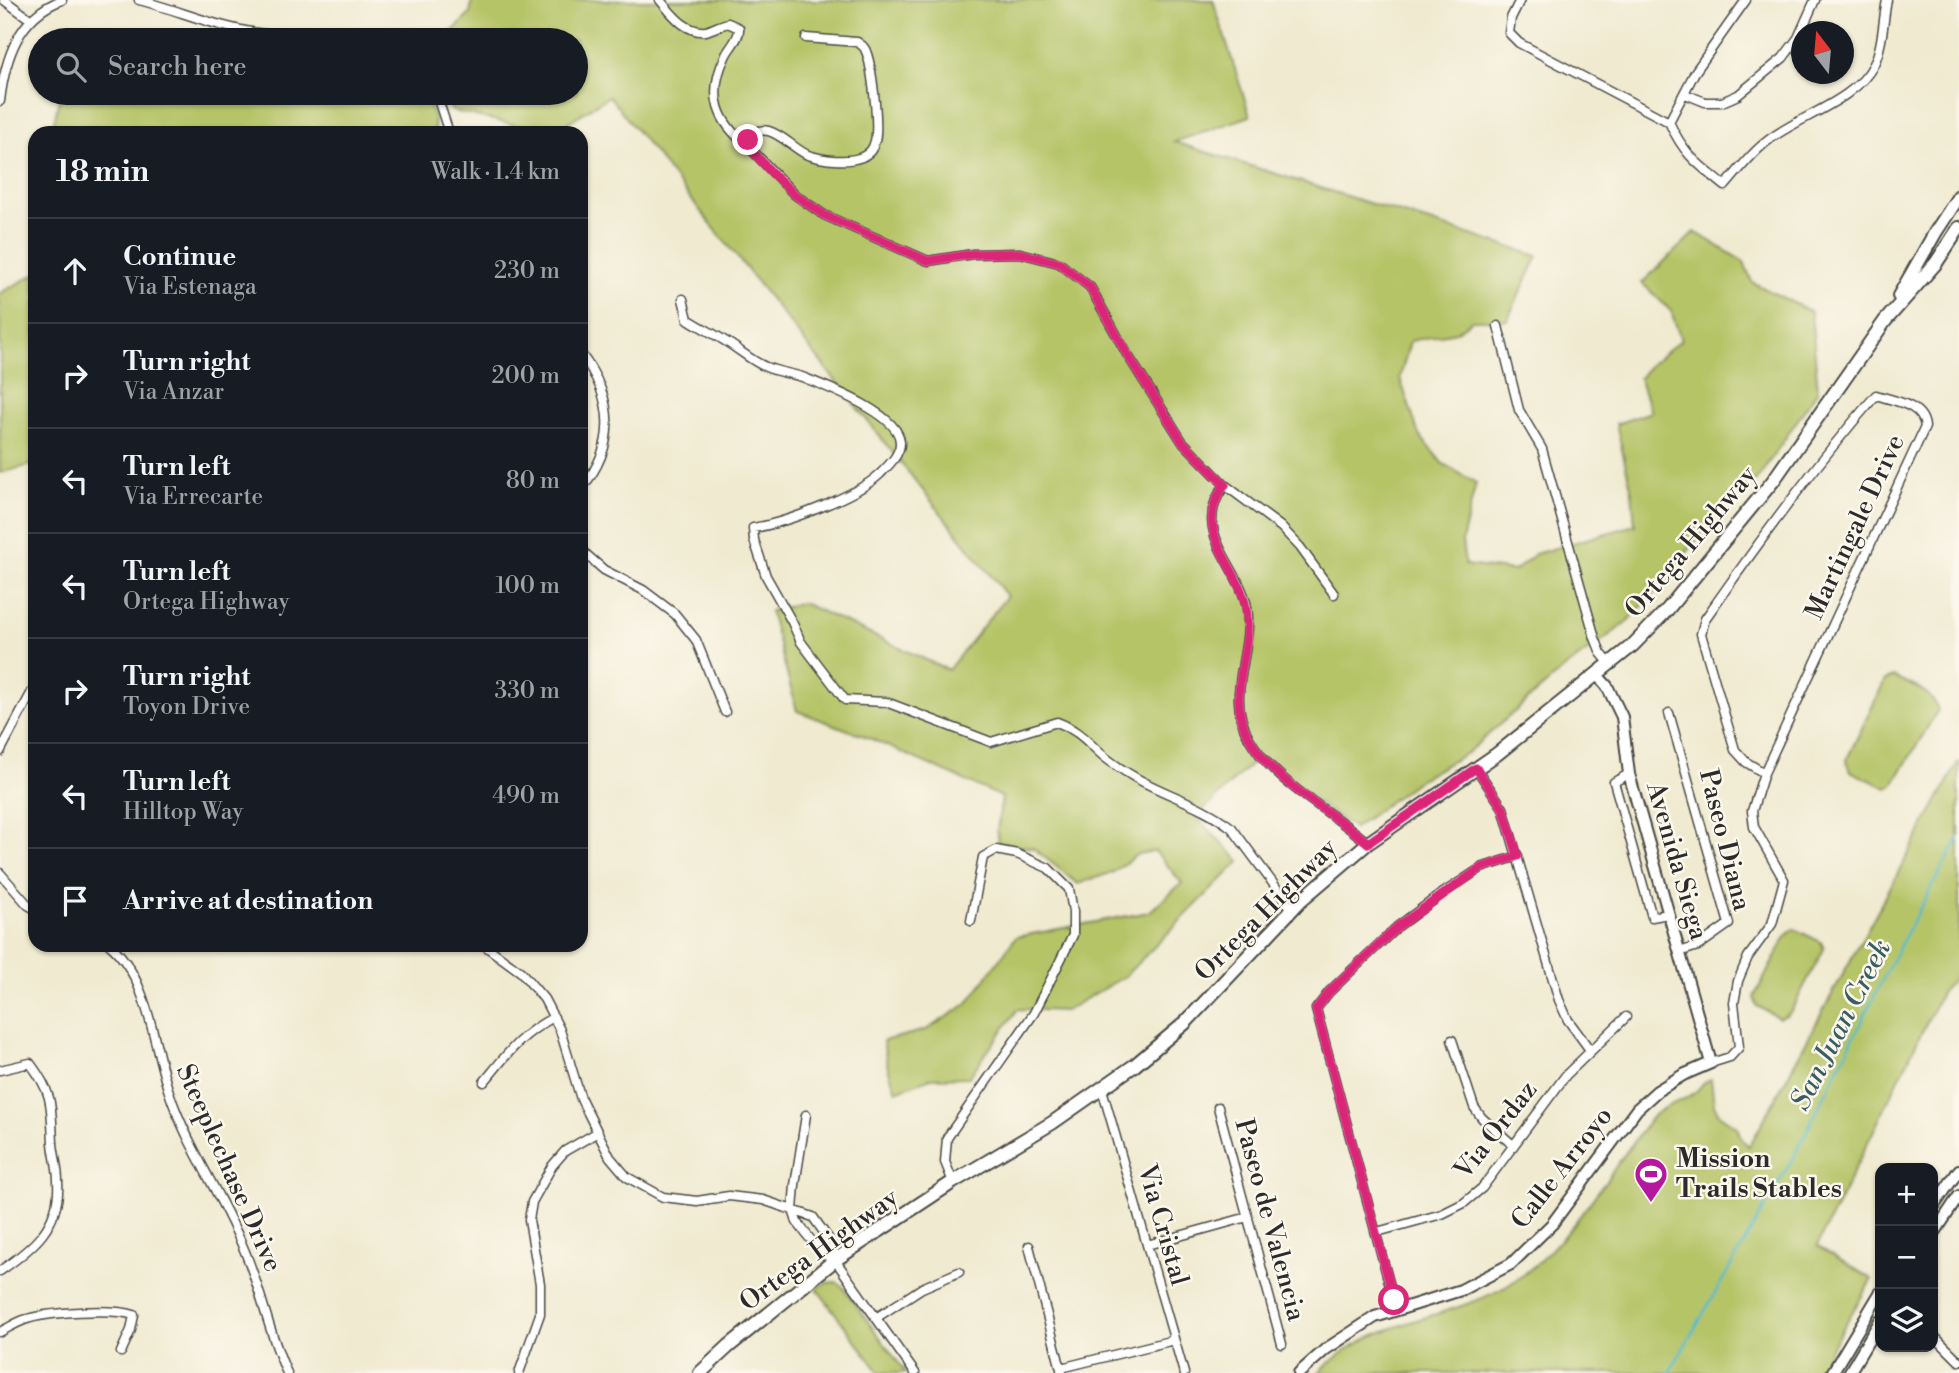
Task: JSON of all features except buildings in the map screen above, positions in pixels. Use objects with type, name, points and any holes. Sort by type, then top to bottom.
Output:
[{"type":"main road","name":"Ortega Highway","points":[[700,1373],[835,1260],[1102,1089],[1185,1023],[1292,909],[1368,843],[1519,737],[1633,645],[1667,610],[1733,532],[1811,429],[1885,321],[1959,196]]},
{"type":"main road","name":"Ortega Highway","points":[[1885,321],[1936,263],[1959,228]]},
{"type":"street","points":[[4,0],[30,19]]},
{"type":"street","points":[[0,101],[10,51],[30,19],[62,0]]},
{"type":"street","points":[[139,0],[229,28]]},
{"type":"street","points":[[660,0],[675,19],[686,27],[699,31],[728,23],[738,28],[739,34],[724,59],[716,87],[723,122],[794,194],[824,215],[928,261],[973,254],[1020,253],[1059,263],[1090,287],[1127,354],[1182,441],[1225,485],[1281,527],[1300,547],[1334,594]]},
{"type":"street","points":[[1520,0],[1511,18],[1510,33],[1519,43],[1669,122],[1680,146],[1688,156],[1725,186],[1769,139],[1833,102],[1868,74],[1878,56],[1887,0]]},
{"type":"street","points":[[1669,122],[1695,72],[1746,0]]},
{"type":"street","points":[[1685,94],[1705,102],[1723,102],[1738,95],[1783,58],[1798,38],[1815,0]]},
{"type":"street","points":[[748,146],[752,134],[764,130],[776,134],[808,155],[846,160],[860,158],[872,150],[876,139],[876,120],[869,61],[864,49],[857,42],[806,37]]},
{"type":"street","points":[[440,105],[447,126]]},
{"type":"street","points":[[683,299],[688,319],[759,364],[800,376],[872,409],[884,416],[898,434],[898,452],[884,470],[866,485],[810,512],[770,526],[753,528],[754,540],[766,576],[801,642],[845,700],[886,702],[991,742],[1057,722],[1067,726],[1084,736],[1100,753],[1137,778],[1197,806],[1226,824],[1242,841],[1292,909]]},
{"type":"street","points":[[1498,326],[1518,410],[1542,449],[1595,638],[1601,653],[1610,664]]},
{"type":"street","points":[[588,365],[606,401],[608,423],[605,449],[588,481]]},
{"type":"street","name":"Martingale Drive","points":[[1710,1063],[1730,1057],[1739,1047],[1734,1003],[1738,981],[1748,957],[1772,924],[1784,880],[1754,827],[1752,811],[1764,773],[1926,427],[1922,413],[1916,409],[1876,395],[1840,437],[1758,544],[1705,619],[1701,634],[1735,750],[1746,762],[1764,773]]},
{"type":"street","points":[[1225,485],[1216,496],[1212,515],[1218,547],[1246,605],[1248,637],[1238,686],[1247,735],[1265,760],[1284,778],[1368,843]]},
{"type":"street","points":[[588,556],[604,570],[643,590],[674,614],[696,640],[725,712]]},
{"type":"street","name":"Avenida Siega","points":[[1597,674],[1607,686],[1622,717],[1629,774],[1710,1063]]},
{"type":"street","points":[[0,752],[28,699]]},
{"type":"street","name":"Paseo Diana","points":[[1669,713],[1730,924],[1698,946],[1679,952]]},
{"type":"street","points":[[1476,768],[1503,808],[1559,1000],[1568,1020],[1590,1050]]},
{"type":"street","points":[[1629,774],[1614,782],[1653,917],[1668,914]]},
{"type":"street","points":[[953,1182],[945,1162],[947,1138],[1034,1013],[1073,935],[1072,899],[1069,889],[1048,868],[1017,854],[996,850],[983,857],[971,921]]},
{"type":"street","points":[[1396,1310],[1316,1009],[1329,992],[1397,927],[1481,868],[1518,856]]},
{"type":"street","points":[[0,873],[28,905]]},
{"type":"street","name":"Steeplechase Drive","points":[[119,952],[133,973],[169,1093],[243,1246],[287,1373]]},
{"type":"street","points":[[494,952],[521,972],[544,999],[554,1017],[581,1099],[610,1157],[627,1177],[663,1197],[697,1201],[729,1196],[763,1200],[813,1217],[833,1245],[835,1260],[915,1373]]},
{"type":"street","points":[[484,1082],[517,1041],[554,1017]]},
{"type":"street","name":"Via Ordaz","points":[[1377,1232],[1442,1214],[1464,1203],[1482,1188],[1566,1075],[1626,1017]]},
{"type":"street","points":[[1452,1040],[1474,1107],[1482,1118],[1513,1145]]},
{"type":"street","points":[[0,1070],[30,1063],[46,1089],[52,1104],[53,1147],[59,1183],[54,1212],[41,1237],[32,1248],[0,1271]]},
{"type":"street","name":"Calle Arroyo","points":[[1299,1373],[1347,1334],[1375,1317],[1461,1290],[1511,1264],[1552,1224],[1637,1109],[1657,1091],[1710,1063]]},
{"type":"street","name":"Via Cristal","points":[[1102,1089],[1184,1373]]},
{"type":"street","name":"Paseo de Valencia","points":[[1218,1107],[1282,1344]]},
{"type":"street","points":[[806,1115],[793,1210],[797,1222],[821,1253],[835,1260]]},
{"type":"street","points":[[519,1373],[540,1314],[540,1284],[530,1229],[532,1202],[552,1166],[565,1151],[598,1132]]},
{"type":"street","points":[[1938,1200],[1959,1170]]},
{"type":"street","points":[[1938,1228],[1959,1196]]},
{"type":"street","points":[[1147,1245],[1248,1217]]},
{"type":"street","points":[[1029,1246],[1062,1370],[1174,1340]]},
{"type":"street","points":[[876,1318],[922,1288],[960,1272]]},
{"type":"street","points":[[1832,1373],[1875,1303]]},
{"type":"street","points":[[0,1332],[26,1319],[76,1312],[120,1311],[134,1315],[131,1330],[121,1352]]},
{"type":"street","points":[[1849,1373],[1875,1329]]},
{"type":"street","points":[[1938,1340],[1959,1361]]},
{"type":"green space","points":[[472,0],[1213,0],[1250,116],[1174,142],[1538,256],[1507,320],[1472,320],[1456,332],[1410,341],[1400,378],[1419,435],[1442,463],[1476,483],[1462,541],[1465,565],[1515,571],[1535,554],[1635,525],[1632,492],[1616,424],[1651,412],[1639,378],[1651,364],[1681,340],[1671,311],[1642,283],[1695,232],[1744,262],[1752,282],[1811,312],[1818,390],[1756,481],[1737,488],[1659,588],[1626,623],[1567,666],[1467,753],[1420,779],[1354,828],[1255,760],[1196,817],[1240,861],[1125,976],[1065,1011],[1018,1009],[969,1077],[931,1078],[896,1091],[883,1041],[926,1030],[967,1004],[1016,937],[1149,912],[1182,883],[1155,851],[1138,854],[1113,872],[1078,884],[1033,848],[998,843],[1002,797],[867,737],[797,711],[770,611],[803,603],[948,670],[1007,596],[609,96],[563,126],[520,126],[452,111],[449,105],[588,105],[588,28],[456,28],[470,14]]},
{"type":"green space","points":[[58,105],[429,105],[434,116],[435,126],[53,126]]},
{"type":"green space","points":[[28,278],[28,466],[0,473],[0,293]]},
{"type":"green space","points":[[1894,677],[1926,693],[1938,710],[1892,786],[1887,788],[1852,772],[1847,759],[1885,680]]},
{"type":"green space","points":[[1959,761],[1959,972],[1941,993],[1817,1246],[1872,1279],[1816,1373],[1319,1373],[1339,1355],[1362,1341],[1386,1330],[1462,1306],[1510,1284],[1551,1250],[1570,1229],[1654,1115],[1689,1096],[1708,1080],[1711,1079],[1714,1105],[1720,1115],[1737,1127],[1741,1138],[1749,1147]]},
{"type":"green space","points":[[1794,929],[1821,942],[1824,949],[1791,1011],[1779,1018],[1757,1006],[1754,997],[1787,935]]},
{"type":"green space","points":[[836,1282],[842,1286],[906,1373],[880,1373],[817,1289],[825,1283]]},
{"type":"waterway","name":"San Juan Creek","points":[[1669,1373],[1792,1160],[1902,941],[1959,838]]},
{"type":"place","name":"Mission Trails Stables","points":[[1651,1204]]},
{"type":"route","points":[[748,140],[748,146],[794,194],[838,223],[928,261],[973,254],[1020,253],[1059,263],[1090,287],[1127,354],[1182,441],[1225,485],[1216,496],[1212,515],[1218,547],[1246,605],[1248,637],[1238,686],[1242,717],[1247,735],[1257,750],[1294,786],[1368,843],[1476,768],[1503,808],[1518,856],[1481,868],[1397,927],[1329,992],[1316,1009],[1394,1300]]}]
